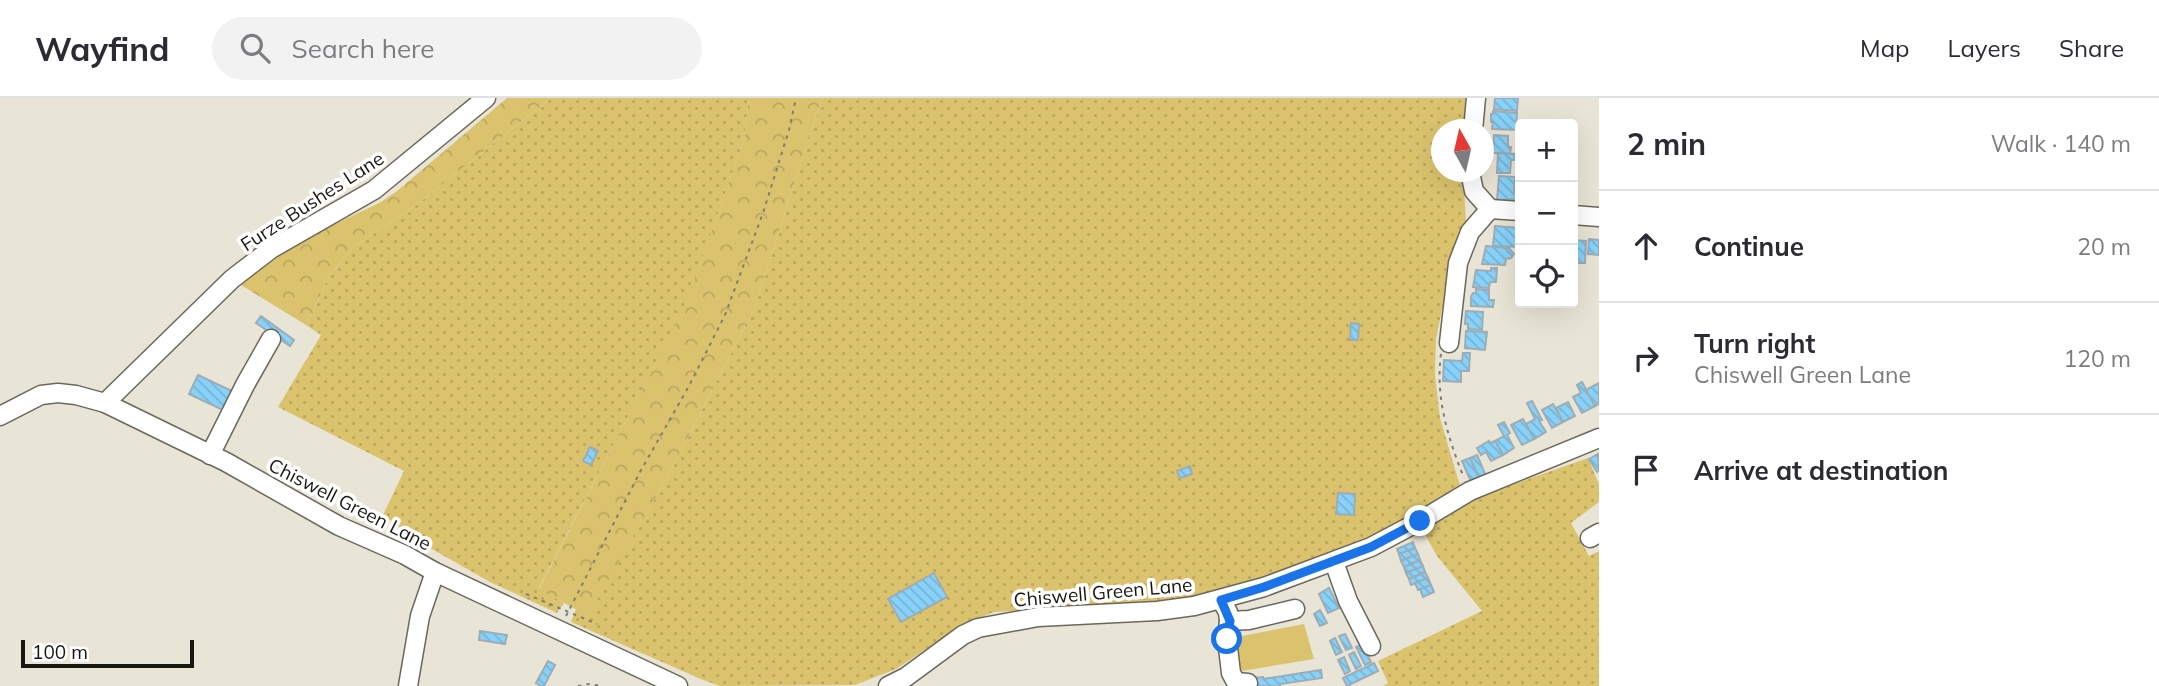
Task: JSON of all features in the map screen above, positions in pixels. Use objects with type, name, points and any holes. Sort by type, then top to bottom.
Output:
[{"type":"street","name":"Furze Bushes Lane","points":[[105,403],[232,279],[271,249],[374,190],[486,98]]},
{"type":"street","points":[[1475,119],[1476,98]]},
{"type":"street","points":[[1473,182],[1475,191],[1490,209],[1515,212]]},
{"type":"street","points":[[1449,343],[1457,272],[1463,246],[1469,232],[1490,209]]},
{"type":"street","points":[[1578,215],[1599,217]]},
{"type":"street","points":[[210,455],[271,339]]},
{"type":"street","name":"Chiswell Green Lane","points":[[8,412],[41,395],[58,393],[105,403],[210,455],[339,526],[678,686]]},
{"type":"street","points":[[0,433],[8,412]]},
{"type":"street","name":"Chiswell Green Lane","points":[[888,686],[921,667],[963,635],[993,624],[1038,617],[1157,611],[1221,600],[1264,587],[1371,547],[1469,491],[1598,440]]},
{"type":"street","points":[[1334,562],[1348,601],[1371,646]]},
{"type":"street","points":[[408,686],[420,616],[436,572]]},
{"type":"street","points":[[1221,600],[1230,621],[1227,639],[1231,673],[1236,682],[1248,683]]},
{"type":"street","points":[[1230,621],[1249,620],[1294,609]]},
{"type":"path","points":[[560,629],[639,471],[689,386],[725,315],[763,213],[796,98]]},
{"type":"path","points":[[1449,343],[1442,348],[1438,375],[1446,428],[1469,491]]},
{"type":"path","points":[[526,594],[597,624]]},
{"type":"path","points":[[578,686],[601,686]]},
{"type":"green space","points":[[507,98],[551,98],[411,209],[353,247],[328,278],[306,325],[236,282],[302,240],[381,202]]},
{"type":"green space","points":[[551,98],[749,98],[744,140],[685,307],[539,588],[564,603],[557,613],[490,582],[423,544],[383,515],[404,471],[278,407],[321,335],[306,325],[328,278],[353,247],[411,209]]},
{"type":"green space","points":[[749,98],[822,98],[754,309],[670,472],[588,616],[539,589],[685,306],[744,140]]},
{"type":"green space","points":[[822,98],[1468,98],[1467,119],[1431,119],[1431,182],[1464,182],[1466,223],[1457,243],[1436,339],[1435,375],[1440,418],[1460,486],[1398,525],[1253,580],[1196,596],[1158,601],[994,612],[964,624],[896,669],[855,685],[720,686],[571,622],[576,609],[588,615],[670,472],[754,309]]},
{"type":"green space","points":[[1588,458],[1599,484],[1599,502],[1571,523],[1589,556],[1599,551],[1599,686],[1383,686],[1388,683],[1378,661],[1482,611],[1437,556],[1421,527],[1480,496]]},
{"type":"green space","points":[[1304,624],[1314,659],[1236,672],[1231,638]]},
{"type":"building","points":[[1495,98],[1518,98],[1517,111],[1494,109]]},
{"type":"building","points":[[1493,111],[1517,113],[1515,130],[1494,129],[1494,119],[1491,119]]},
{"type":"building","points":[[1494,135],[1508,136],[1510,154],[1494,153]]},
{"type":"building","points":[[1498,153],[1515,154],[1514,160],[1511,160],[1510,173],[1497,173]]},
{"type":"building","points":[[1499,176],[1515,177],[1515,199],[1497,200]]},
{"type":"building","points":[[1495,226],[1515,228],[1515,247],[1493,246]]},
{"type":"building","points":[[1589,239],[1599,240],[1599,255],[1588,254]]},
{"type":"building","points":[[1578,240],[1586,241],[1585,263],[1578,263]]},
{"type":"building","points":[[1486,246],[1509,248],[1514,254],[1506,259],[1505,265],[1482,264]]},
{"type":"building","points":[[1491,268],[1497,268],[1496,282],[1490,282],[1489,288],[1473,287],[1476,270],[1491,271]]},
{"type":"building","points":[[1476,289],[1489,290],[1489,300],[1494,300],[1493,307],[1471,306],[1471,297],[1476,293]]},
{"type":"building","points":[[1466,311],[1483,312],[1482,330],[1468,329],[1468,324],[1465,324]]},
{"type":"building","points":[[261,316],[294,340],[290,346],[256,323]]},
{"type":"building","points":[[1351,323],[1359,324],[1358,340],[1350,340]]},
{"type":"building","points":[[1466,331],[1487,332],[1485,350],[1465,348]]},
{"type":"building","points":[[1463,353],[1470,353],[1469,371],[1461,371],[1461,382],[1443,381],[1444,360],[1462,361]]},
{"type":"building","points":[[198,375],[236,393],[227,412],[189,394]]},
{"type":"building","points":[[1582,382],[1595,406],[1582,413],[1573,397],[1581,393],[1577,385]]},
{"type":"building","points":[[1599,383],[1599,404],[1595,406],[1586,390]]},
{"type":"building","points":[[1532,401],[1546,432],[1534,439],[1526,424],[1535,419],[1527,403]]},
{"type":"building","points":[[1568,402],[1575,416],[1563,422],[1556,408]]},
{"type":"building","points":[[1553,404],[1563,422],[1552,428],[1542,410]]},
{"type":"building","points":[[1523,419],[1534,439],[1522,445],[1511,425]]},
{"type":"building","points":[[1504,422],[1514,448],[1503,455],[1495,441],[1504,436],[1498,425]]},
{"type":"building","points":[[1489,441],[1495,441],[1503,455],[1491,461],[1486,452],[1481,455],[1477,448]]},
{"type":"building","points":[[590,447],[598,451],[591,465],[583,461]]},
{"type":"building","points":[[1598,454],[1599,471],[1597,472],[1589,459]]},
{"type":"building","points":[[1477,455],[1486,476],[1479,479],[1470,458]]},
{"type":"building","points":[[1470,458],[1479,479],[1471,482],[1462,461]]},
{"type":"building","points":[[1190,466],[1192,474],[1180,478],[1177,471]]},
{"type":"building","points":[[1338,493],[1355,494],[1354,515],[1336,514]]},
{"type":"building","points":[[1413,542],[1415,548],[1399,554],[1397,549]]},
{"type":"building","points":[[1415,548],[1418,554],[1401,561],[1399,554]]},
{"type":"building","points":[[1418,554],[1420,560],[1404,567],[1401,561]]},
{"type":"building","points":[[1420,560],[1423,566],[1406,573],[1404,567]]},
{"type":"building","points":[[1423,566],[1425,572],[1409,579],[1406,573]]},
{"type":"building","points":[[1425,572],[1428,578],[1411,585],[1409,579]]},
{"type":"building","points":[[934,573],[947,597],[901,622],[888,599]]},
{"type":"building","points":[[1428,578],[1431,585],[1418,590],[1415,583]]},
{"type":"building","points":[[1431,585],[1434,592],[1423,597],[1420,589]]},
{"type":"building","points":[[1329,588],[1339,608],[1328,613],[1319,594]]},
{"type":"building","points":[[1320,610],[1327,623],[1320,626],[1314,614]]},
{"type":"building","points":[[480,631],[507,635],[505,644],[479,640]]},
{"type":"building","points":[[1345,634],[1352,648],[1346,650],[1339,636]]},
{"type":"building","points":[[1335,638],[1342,652],[1336,655],[1330,641]]},
{"type":"building","points":[[1362,644],[1371,662],[1365,665],[1356,647]]},
{"type":"building","points":[[1354,652],[1361,666],[1356,669],[1349,655]]},
{"type":"building","points":[[1344,657],[1350,671],[1345,674],[1338,660]]},
{"type":"building","points":[[548,661],[555,665],[544,686],[541,686],[536,683]]},
{"type":"building","points":[[1374,663],[1378,671],[1347,686],[1343,678]]},
{"type":"building","points":[[1321,670],[1322,678],[1280,686],[1255,686],[1254,678]]},
{"type":"route","points":[[1227,639],[1230,621],[1221,600],[1334,562],[1371,547],[1420,521]]}]
